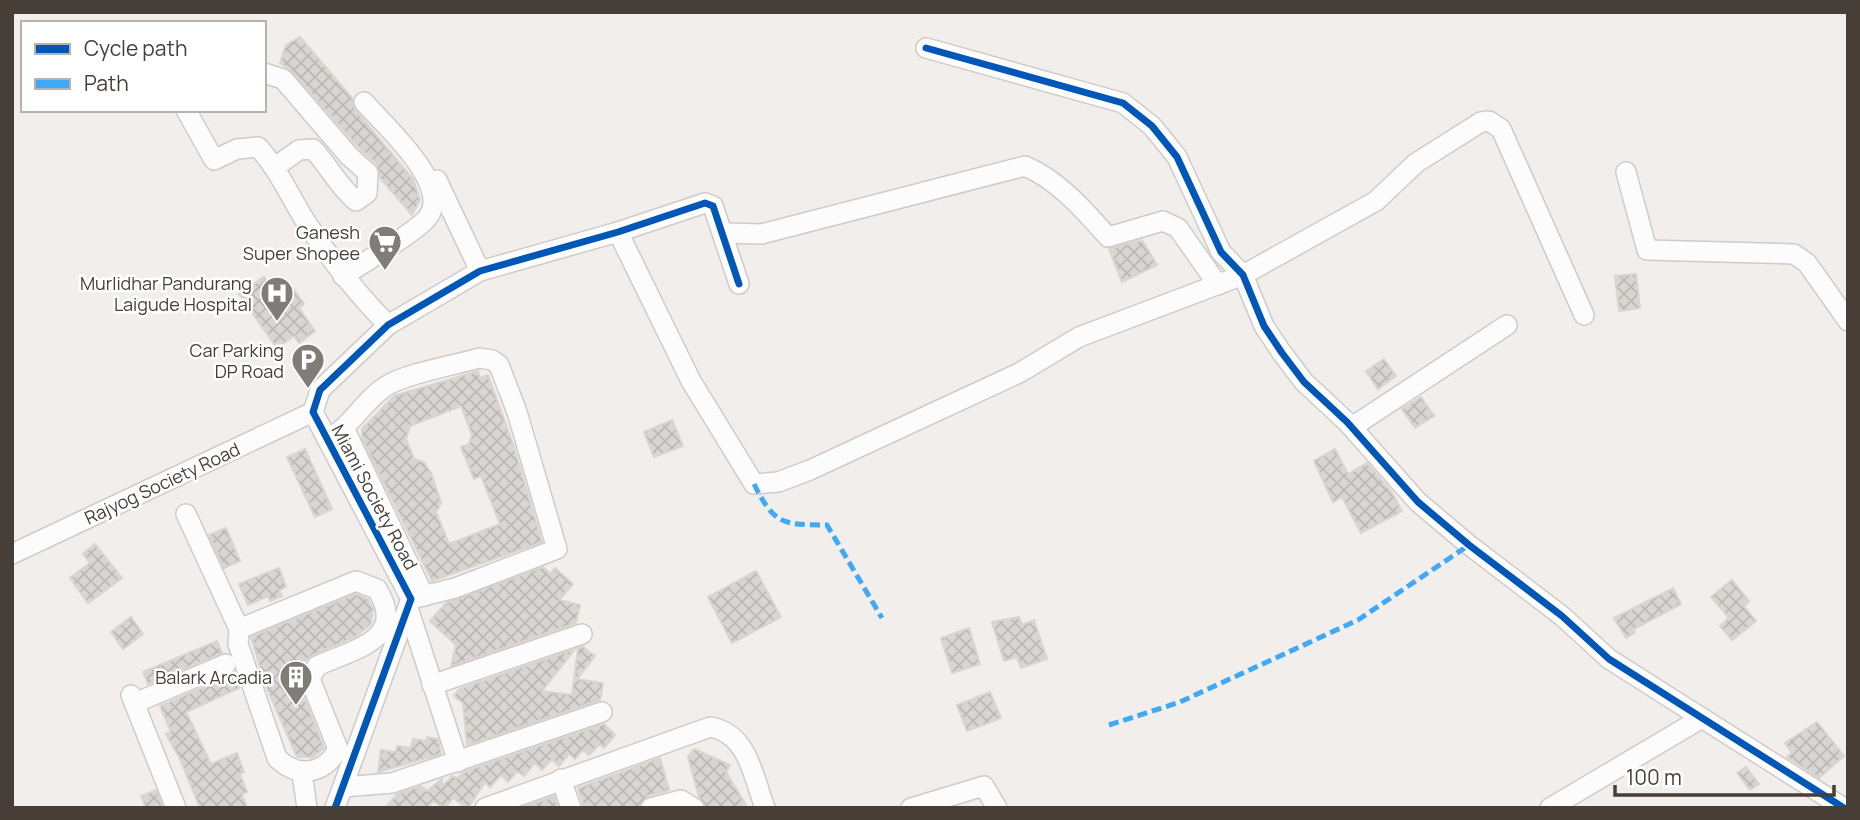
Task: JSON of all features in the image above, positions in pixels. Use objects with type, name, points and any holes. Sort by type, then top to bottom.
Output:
[{"type":"street","points":[[926,48],[1123,103],[1152,126],[1177,157],[1221,253],[1243,275],[1264,326],[1282,353],[1312,392],[1352,427],[1418,502],[1469,545],[1562,615],[1609,659],[1843,808]]},
{"type":"street","points":[[266,74],[284,79],[349,156],[368,173],[367,194],[356,201],[346,193],[313,149],[299,150],[275,167]]},
{"type":"street","points":[[343,276],[428,218],[435,201],[429,178],[364,102]]},
{"type":"street","points":[[188,112],[214,160],[237,149],[258,146],[275,167],[304,219],[343,276],[388,325]]},
{"type":"street","points":[[618,232],[691,381],[754,484],[778,482],[810,470],[1019,373],[1079,337],[1243,275],[1376,201],[1416,163],[1472,126],[1489,121],[1496,124],[1505,138],[1584,315]]},
{"type":"street","points":[[429,164],[480,271]]},
{"type":"street","points":[[740,284],[724,233],[761,234],[1025,166],[1036,171],[1075,201],[1108,237],[1163,221],[1178,228],[1218,285]]},
{"type":"street","points":[[1626,172],[1647,250],[1794,254],[1807,263],[1848,321]]},
{"type":"street","name":"Miami Society Road","points":[[458,762],[432,685],[414,601],[380,523],[313,412],[320,390],[388,325],[480,271],[618,232],[705,203],[713,206],[724,233]]},
{"type":"street","points":[[1352,427],[1507,325]]},
{"type":"street","points":[[327,439],[345,430],[352,418],[388,385],[479,358],[492,360],[499,365],[517,412],[557,549],[414,601],[335,808]]},
{"type":"street","name":"Rajyog Society Road","points":[[12,554],[313,412]]},
{"type":"street","points":[[345,430],[380,523]]},
{"type":"street","points":[[186,514],[239,629],[238,644],[277,758],[287,769],[302,773],[316,768],[334,756],[338,749],[310,678],[311,672],[317,666],[377,639],[386,625],[388,613],[377,589],[356,581],[270,614],[239,629]]},
{"type":"street","points":[[432,685],[582,634]]},
{"type":"street","points":[[177,808],[133,699],[226,664]]},
{"type":"street","points":[[343,787],[392,783],[602,712]]},
{"type":"street","points":[[1550,808],[1702,718]]},
{"type":"street","points":[[485,808],[710,727],[730,732],[743,748],[765,808]]},
{"type":"street","points":[[302,773],[307,808]]},
{"type":"street","points":[[561,779],[570,808]]},
{"type":"street","points":[[911,808],[984,786],[997,808]]},
{"type":"street","points":[[651,808],[681,800],[694,808]]},
{"type":"building","points":[[300,37],[352,98],[355,110],[413,179],[420,200],[412,215],[380,178],[377,164],[358,147],[292,71],[280,63],[286,45]]},
{"type":"building","points":[[1142,240],[1157,265],[1122,282],[1109,249]]},
{"type":"building","points":[[1636,274],[1640,308],[1619,311],[1615,276]]},
{"type":"building","points":[[264,277],[278,297],[292,287],[304,304],[299,308],[315,331],[299,343],[294,336],[277,348],[239,294]]},
{"type":"building","points":[[1384,359],[1396,376],[1378,389],[1366,371]]},
{"type":"building","points":[[478,371],[480,378],[488,375],[514,447],[542,542],[432,581],[362,438],[362,429],[394,396]],"holes":[[[461,406],[472,435],[469,444],[461,447],[474,479],[481,476],[500,524],[449,544],[436,512],[441,503],[431,473],[424,462],[414,459],[406,439],[410,426]]]},
{"type":"building","points":[[1421,397],[1434,416],[1415,428],[1402,409]]},
{"type":"building","points":[[672,420],[683,446],[654,457],[644,432]]},
{"type":"building","points":[[305,449],[332,509],[315,517],[287,457]]},
{"type":"building","points":[[1335,449],[1348,474],[1367,463],[1391,491],[1402,511],[1361,533],[1342,497],[1333,502],[1314,461]]},
{"type":"building","points":[[226,528],[240,561],[224,568],[209,535]]},
{"type":"building","points":[[95,544],[122,578],[88,603],[70,578],[90,563],[83,554]]},
{"type":"building","points":[[543,567],[550,574],[555,568],[573,584],[559,600],[580,605],[576,623],[451,666],[456,645],[430,621],[446,603]]},
{"type":"building","points":[[279,568],[286,587],[279,590],[282,596],[270,601],[268,596],[248,605],[239,584]]},
{"type":"building","points":[[756,571],[781,617],[732,643],[708,597]]},
{"type":"building","points":[[1732,580],[1749,601],[1744,606],[1756,621],[1732,640],[1720,626],[1729,618],[1711,597]]},
{"type":"building","points":[[1673,588],[1681,604],[1634,629],[1635,632],[1626,638],[1614,618]]},
{"type":"building","name":"Balark Arcadia","points":[[356,594],[368,599],[373,609],[371,624],[355,637],[312,655],[299,666],[299,684],[324,748],[313,757],[297,757],[265,684],[251,637]]},
{"type":"building","points":[[131,617],[143,634],[123,649],[111,632]]},
{"type":"building","points":[[1019,617],[1022,625],[1034,620],[1047,659],[1021,668],[1017,657],[1004,661],[992,622]]},
{"type":"building","points":[[969,628],[980,664],[952,673],[941,638]]},
{"type":"building","points":[[217,641],[222,653],[148,684],[143,672]]},
{"type":"building","points":[[583,647],[595,656],[577,679],[603,683],[600,700],[467,745],[463,703],[454,696],[459,689],[575,649],[542,691],[572,695],[578,648]]},
{"type":"building","points":[[233,674],[239,688],[186,712],[211,764],[237,753],[244,772],[240,774],[247,792],[242,794],[247,808],[200,808],[180,759],[166,734],[171,732],[160,706]]},
{"type":"building","points":[[990,692],[1001,718],[967,731],[957,705]]},
{"type":"building","points":[[1817,722],[1844,756],[1819,778],[1787,757],[1792,753],[1785,743]]},
{"type":"building","points":[[604,724],[615,735],[604,748],[600,744],[589,755],[583,750],[575,759],[569,754],[559,766],[552,759],[542,770],[535,763],[524,776],[517,771],[508,782],[501,775],[490,787],[485,782],[468,808],[453,798],[445,808],[433,801],[427,808],[385,808],[397,794],[421,786],[427,791],[442,779],[442,787],[452,776],[457,778],[466,771]]},
{"type":"building","points":[[427,737],[438,739],[441,754],[378,772],[381,750],[396,752],[397,746],[411,748],[413,739],[426,741]]},
{"type":"building","points":[[694,749],[730,765],[726,772],[746,805],[740,808],[706,808],[699,797],[688,757]]},
{"type":"building","points":[[660,758],[669,790],[647,796],[639,808],[584,808],[578,788]]},
{"type":"building","points":[[1746,767],[1759,784],[1750,790],[1737,773]]},
{"type":"building","points":[[156,790],[163,808],[146,808],[141,796]]},
{"type":"building","points":[[554,796],[558,808],[522,808]]},
{"type":"marked path","points":[[754,484],[768,507],[781,520],[789,523],[827,525],[882,618]]},
{"type":"marked path","points":[[1109,725],[1180,702],[1358,620],[1469,545]]},
{"type":"cycle path","points":[[926,48],[1123,103],[1152,126],[1177,157],[1221,252],[1243,275],[1264,326],[1282,353],[1304,382],[1347,422],[1418,502],[1562,616],[1609,659],[1844,808]]},
{"type":"cycle path","points":[[335,808],[411,599],[313,412],[320,390],[388,325],[480,271],[618,232],[705,203],[713,206],[739,284]]},
{"type":"place","name":"Ganesh Super Shopee","points":[[385,272]]},
{"type":"place","name":"Murlidhar Pandurang Laigude Hospital","points":[[277,323]]},
{"type":"place","name":"Car Parking DP Road","points":[[308,390]]},
{"type":"place","name":"Balark Arcadia","points":[[296,707]]}]
